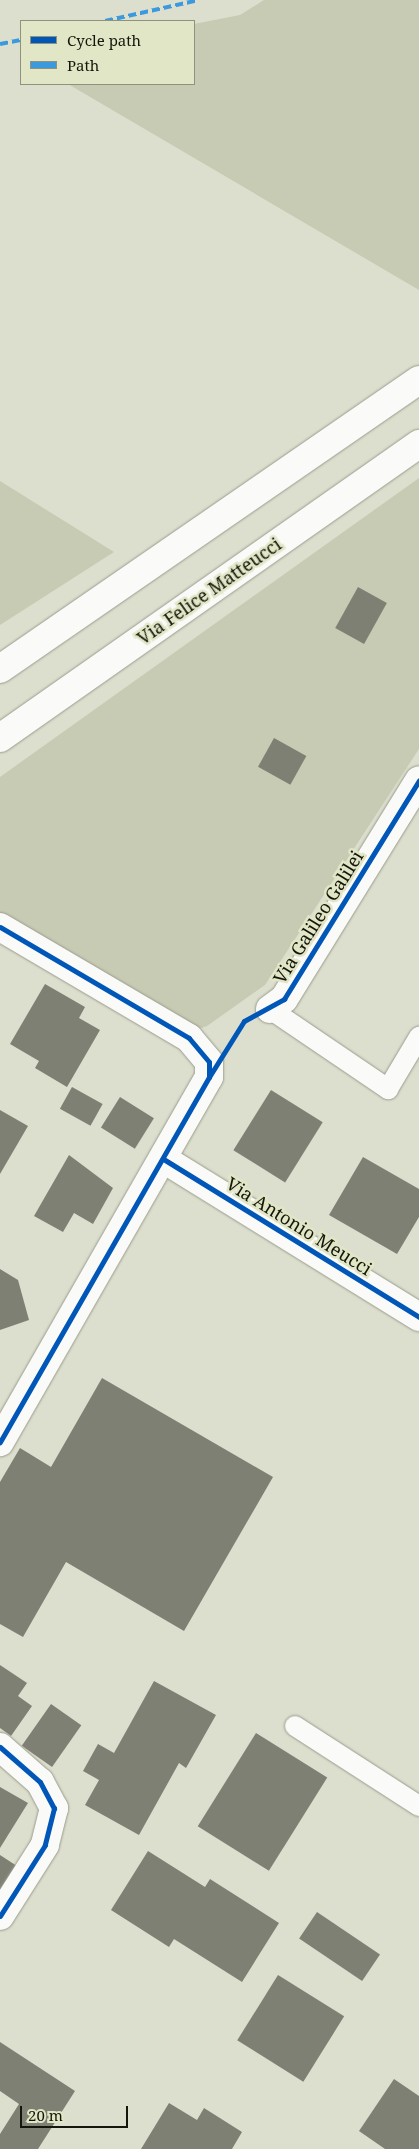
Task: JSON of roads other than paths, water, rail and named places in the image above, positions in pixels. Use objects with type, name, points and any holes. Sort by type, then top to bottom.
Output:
[{"type":"street","points":[[0,669],[419,380]]},
{"type":"street","name":"Via Felice Matteucci","points":[[0,738],[419,444]]},
{"type":"street","name":"Via Galileo Galilei","points":[[270,1009],[284,999],[419,780]]},
{"type":"street","points":[[0,927],[199,1046],[209,1062],[209,1077],[165,1160],[0,1442]]},
{"type":"street","name":"Via Antonio Meucci","points":[[165,1160],[419,1316]]},
{"type":"street","points":[[0,1747],[40,1782],[54,1808],[45,1845],[0,1916]]},
{"type":"lane","name":"Via Galileo Galilei","points":[[270,1009],[388,1089],[419,1037]]},
{"type":"lane","points":[[295,1726],[419,1806]]}]
